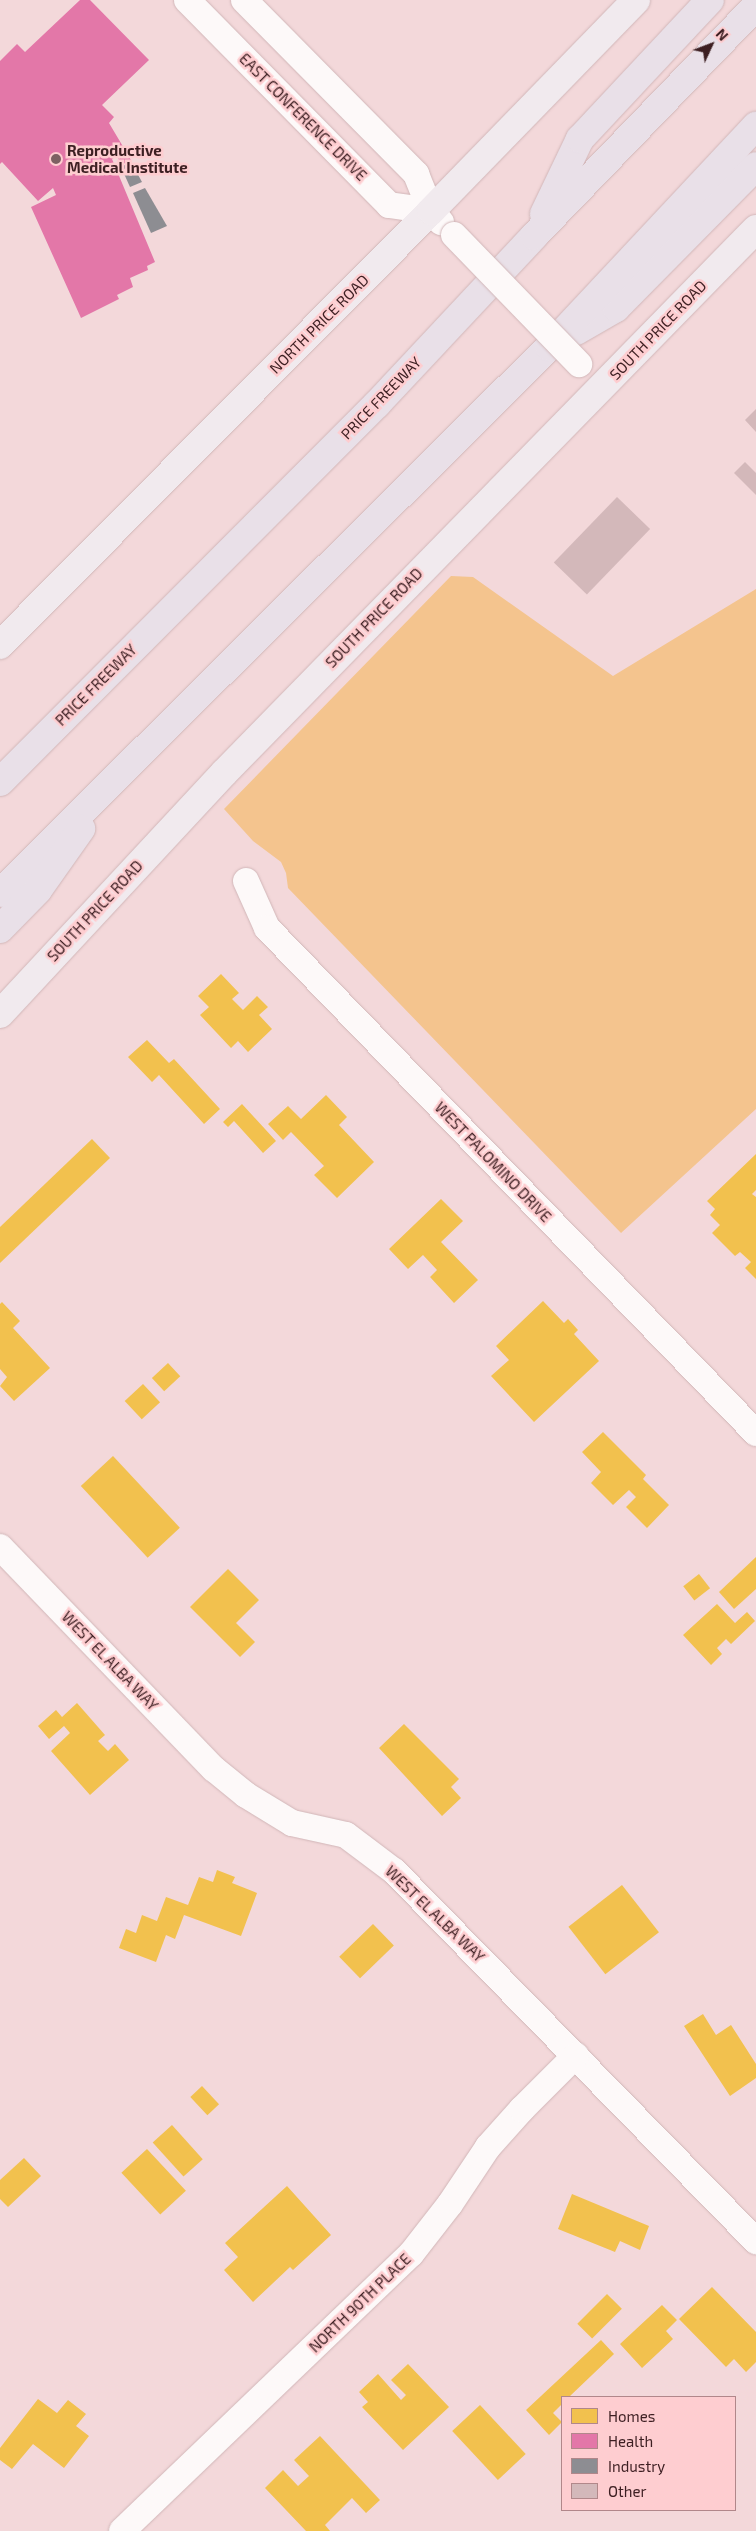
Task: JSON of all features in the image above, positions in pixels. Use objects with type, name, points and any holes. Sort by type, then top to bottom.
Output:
[{"type":"highway","points":[[534,236],[580,139],[710,0]]},
{"type":"highway","name":"PRICE FREEWAY","points":[[0,782],[377,404],[534,236],[756,6]]},
{"type":"highway","points":[[0,892],[549,347],[756,126]]},
{"type":"highway","points":[[549,347],[616,308],[756,166]]},
{"type":"highway","points":[[0,769],[82,700]]},
{"type":"highway","points":[[0,929],[38,890],[125,766]]},
{"type":"main road","name":"NORTH PRICE ROAD","points":[[0,646],[431,211],[636,0]]},
{"type":"main road","name":"SOUTH PRICE ROAD","points":[[0,1014],[224,773],[756,229]]},
{"type":"street","name":"EAST CONFERENCE DRIVE","points":[[187,0],[390,205],[431,211]]},
{"type":"street","points":[[244,0],[416,174],[431,211],[602,388]]},
{"type":"street","name":"WEST PALOMINO DRIVE","points":[[246,881],[268,928],[756,1433]]},
{"type":"street","name":"WEST EL ALBA WAY","points":[[0,1547],[214,1769],[246,1795],[292,1823],[346,1835],[394,1871],[756,2241]]},
{"type":"street","name":"NORTH 90TH PLACE","points":[[122,2531],[411,2254],[450,2204],[488,2147],[522,2109],[576,2055]]},
{"type":"shaded area","points":[[451,576],[473,577],[613,676],[756,589],[756,1109],[621,1233],[288,888],[286,873],[281,862],[253,841],[224,809]]},
{"type":"building: Homes","points":[[221,974],[239,993],[232,999],[243,1010],[257,996],[268,1007],[259,1015],[272,1029],[248,1052],[238,1041],[231,1048],[200,1015],[209,1007],[198,996]]},
{"type":"building: Homes","points":[[147,1040],[169,1063],[174,1059],[220,1109],[204,1124],[159,1075],[152,1082],[128,1057]]},
{"type":"building: Homes","points":[[326,1095],[347,1117],[339,1125],[374,1162],[337,1198],[314,1175],[324,1166],[291,1132],[283,1140],[268,1124],[288,1106],[301,1119]]},
{"type":"building: Homes","points":[[242,1104],[276,1141],[263,1153],[234,1121],[228,1127],[223,1122]]},
{"type":"building: Homes","points":[[92,1139],[110,1158],[0,1263],[0,1227]]},
{"type":"building: Homes","points":[[756,1154],[756,1190],[752,1194],[756,1197],[756,1279],[745,1268],[751,1262],[740,1252],[735,1256],[712,1233],[720,1225],[710,1215],[715,1209],[707,1201]]},
{"type":"building: Homes","points":[[441,1199],[463,1221],[441,1242],[478,1280],[454,1303],[430,1277],[437,1270],[423,1255],[408,1269],[389,1249]]},
{"type":"building: Homes","points":[[543,1301],[564,1323],[568,1319],[578,1330],[574,1334],[599,1361],[534,1422],[491,1376],[509,1360],[496,1346]]},
{"type":"building: Homes","points":[[2,1302],[20,1321],[13,1328],[50,1368],[14,1401],[0,1386],[7,1377],[0,1369],[0,1304]]},
{"type":"building: Homes","points":[[168,1363],[180,1376],[164,1391],[152,1378]]},
{"type":"building: Homes","points":[[143,1384],[160,1402],[142,1419],[125,1401]]},
{"type":"building: Homes","points":[[603,1432],[646,1475],[643,1479],[669,1505],[647,1528],[626,1507],[636,1497],[629,1490],[613,1505],[591,1483],[601,1472],[582,1452]]},
{"type":"building: Homes","points":[[113,1456],[180,1528],[148,1558],[81,1486]]},
{"type":"building: Homes","points":[[756,1557],[756,1589],[734,1609],[719,1592]]},
{"type":"building: Homes","points":[[228,1569],[259,1600],[236,1623],[255,1642],[240,1657],[190,1607]]},
{"type":"building: Homes","points":[[699,1574],[710,1588],[694,1600],[683,1586]]},
{"type":"building: Homes","points":[[717,1604],[735,1623],[747,1612],[755,1621],[731,1644],[726,1639],[717,1648],[722,1654],[711,1665],[683,1635]]},
{"type":"building: Homes","points":[[77,1703],[105,1735],[98,1741],[108,1751],[115,1744],[129,1760],[90,1795],[51,1751],[70,1733],[64,1726],[49,1739],[38,1726],[56,1710],[62,1717]]},
{"type":"building: Homes","points":[[404,1724],[459,1779],[451,1787],[461,1798],[442,1816],[379,1748]]},
{"type":"building: Homes","points":[[217,1870],[235,1877],[232,1883],[257,1893],[241,1936],[184,1915],[175,1939],[166,1935],[156,1962],[119,1948],[126,1929],[136,1933],[142,1915],[157,1921],[166,1897],[188,1905],[199,1877],[213,1882]]},
{"type":"building: Homes","points":[[622,1885],[659,1932],[605,1974],[568,1927]]},
{"type":"building: Homes","points":[[373,1924],[394,1946],[360,1978],[339,1957]]},
{"type":"building: Homes","points":[[703,2014],[716,2035],[731,2025],[756,2064],[756,2078],[730,2096],[684,2026]]},
{"type":"building: Homes","points":[[202,2086],[219,2104],[207,2115],[190,2097]]},
{"type":"building: Homes","points":[[172,2125],[203,2159],[183,2177],[153,2142]]},
{"type":"building: Homes","points":[[147,2149],[186,2191],[160,2215],[121,2173]]},
{"type":"building: Homes","points":[[24,2158],[41,2176],[8,2207],[0,2199],[0,2180]]},
{"type":"building: Homes","points":[[287,2186],[331,2235],[293,2270],[290,2267],[253,2302],[224,2270],[238,2257],[225,2243]]},
{"type":"building: Homes","points":[[572,2194],[649,2226],[640,2250],[620,2241],[615,2252],[558,2229]]},
{"type":"building: Homes","points":[[712,2287],[756,2332],[756,2362],[746,2372],[734,2359],[726,2367],[679,2319]]},
{"type":"building: Homes","points":[[607,2294],[622,2309],[592,2339],[577,2324]]},
{"type":"building: Homes","points":[[662,2305],[677,2320],[666,2331],[673,2339],[642,2368],[620,2344]]},
{"type":"building: Homes","points":[[601,2340],[614,2354],[570,2396],[561,2396],[561,2405],[553,2413],[561,2423],[549,2435],[526,2410]]},
{"type":"building: Homes","points":[[408,2364],[449,2407],[403,2450],[362,2407],[368,2402],[359,2392],[378,2374],[401,2400],[406,2395],[391,2380]]},
{"type":"building: Homes","points":[[38,2399],[57,2413],[68,2400],[86,2414],[76,2426],[89,2436],[64,2468],[33,2444],[12,2469],[0,2460],[0,2448]]},
{"type":"building: Homes","points":[[480,2405],[526,2454],[498,2480],[452,2431]]},
{"type":"building: Homes","points":[[320,2436],[380,2500],[366,2513],[352,2498],[325,2525],[330,2531],[306,2531],[265,2488],[283,2470],[298,2486],[309,2476],[294,2460]]},
{"type":"building: Health","name":"Reproductive Medical Institute","points":[[80,0],[90,0],[149,60],[102,105],[114,117],[109,123],[131,160],[121,165],[117,156],[112,159],[155,262],[147,266],[148,270],[130,278],[133,287],[117,295],[119,299],[81,318],[31,207],[56,195],[53,188],[38,201],[2,162],[0,164],[0,61],[17,44],[25,52]]},
{"type":"building: Industry","points":[[131,162],[142,182],[130,187],[121,167]]},
{"type":"building: Industry","points":[[145,188],[167,226],[151,233],[133,193]]},
{"type":"building: Other","points":[[756,409],[756,432],[745,420]]},
{"type":"building: Other","points":[[745,462],[756,473],[756,495],[734,473]]},
{"type":"building: Other","points":[[617,497],[650,529],[587,594],[554,562]]},
{"type":"place","name":"Reproductive Medical Institute","points":[[56,159]]}]
